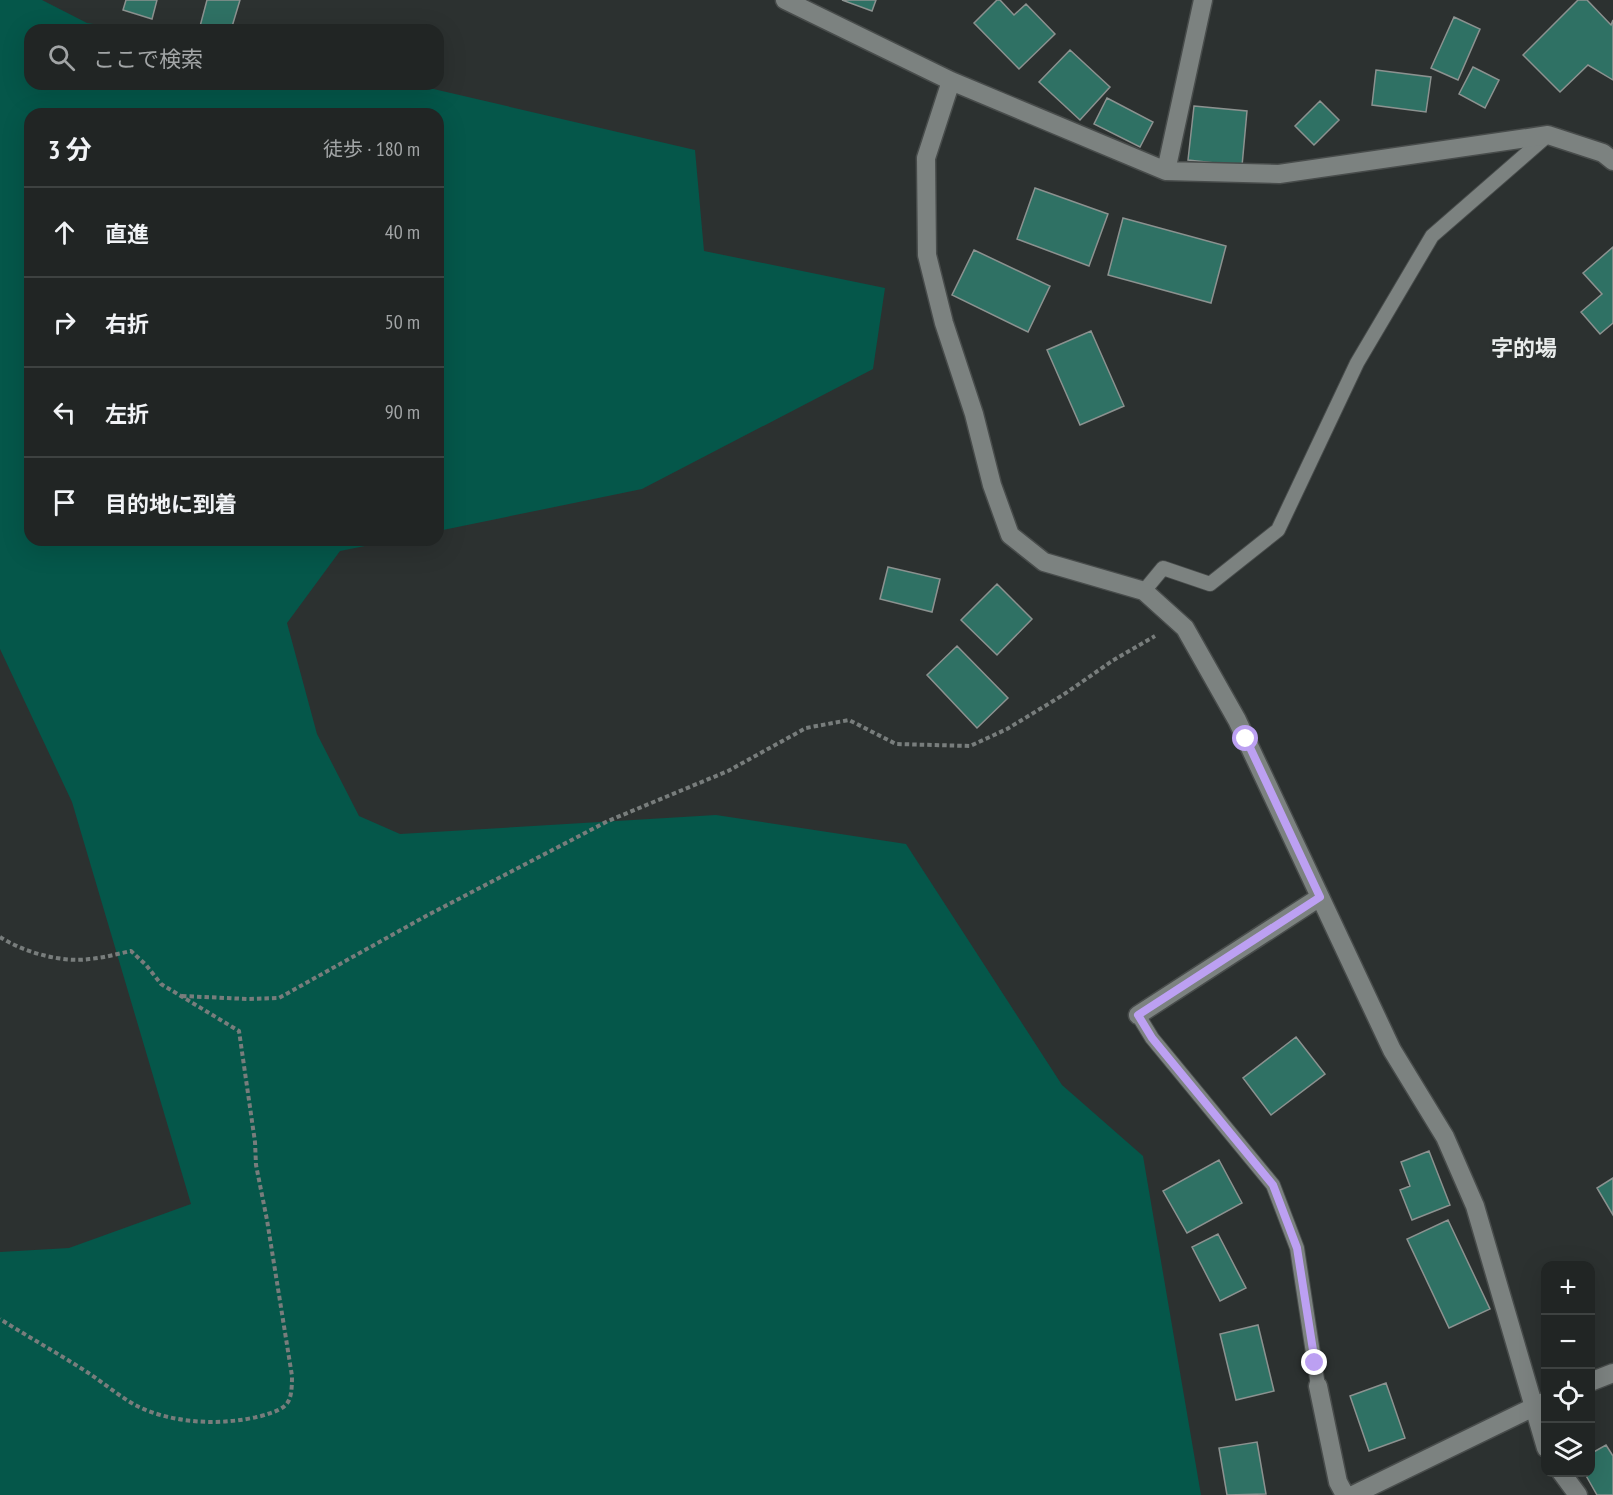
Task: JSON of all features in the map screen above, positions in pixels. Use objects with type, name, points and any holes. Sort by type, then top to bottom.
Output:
[{"type":"street","points":[[785,0],[951,81],[1166,171],[1280,174],[1548,135],[1603,153],[1613,161]]},
{"type":"street","points":[[1166,171],[1203,0]]},
{"type":"street","points":[[951,81],[926,158],[927,255],[944,323],[974,414],[992,485],[1010,535],[1044,562],[1144,591],[1185,628],[1237,720],[1392,1050],[1445,1137],[1475,1206],[1539,1404],[1542,1423]]},
{"type":"street","points":[[1138,1015],[1320,897]]},
{"type":"street","points":[[1595,1380],[1613,1373]]},
{"type":"street","points":[[1318,1386],[1338,1482],[1346,1495]]},
{"type":"street","points":[[1353,1495],[1539,1404]]},
{"type":"street","points":[[1565,1477],[1578,1495]]},
{"type":"lane","points":[[1144,591],[1163,568],[1210,584],[1278,530],[1358,363],[1432,236],[1548,135]]},
{"type":"lane","points":[[1138,1015],[1152,1038],[1273,1185],[1297,1248],[1318,1386]]},
{"type":"path","points":[[182,996],[279,998],[426,916],[608,821],[728,771],[806,728],[849,720],[896,744],[970,746],[1064,695],[1112,661],[1155,636]]},
{"type":"path","points":[[0,937],[13,946],[42,956],[87,960],[131,951],[161,984],[238,1031],[255,1142],[256,1165],[292,1376],[292,1395],[288,1404],[280,1410],[250,1418],[220,1422],[190,1420],[159,1414],[121,1397],[90,1374],[0,1319]]},
{"type":"green space","points":[[0,0],[42,0],[87,23],[94,24],[24,24],[24,90],[438,90],[695,150],[704,251],[885,288],[873,369],[642,489],[444,530],[444,108],[24,108],[24,546],[365,546],[340,551],[287,623],[317,734],[359,816],[400,834],[716,815],[906,844],[1062,1085],[1143,1156],[1201,1495],[0,1495],[0,1252],[69,1248],[191,1204],[72,802],[0,649]]},
{"type":"building","points":[[126,0],[157,0],[152,19],[123,10]]},
{"type":"building","points":[[207,0],[240,0],[233,24],[201,24]]},
{"type":"building","points":[[842,0],[876,0],[872,11]]},
{"type":"building","points":[[997,0],[1000,0],[1014,15],[1026,4],[1055,34],[1019,69],[974,23]]},
{"type":"building","points":[[1578,0],[1587,0],[1611,25],[1613,20],[1613,80],[1588,65],[1560,92],[1523,55]]},
{"type":"building","points":[[1454,17],[1480,29],[1458,80],[1431,68]]},
{"type":"building","points":[[1070,50],[1110,87],[1080,120],[1039,82]]},
{"type":"building","points":[[1473,67],[1499,80],[1485,108],[1459,94]]},
{"type":"building","points":[[1376,70],[1431,77],[1426,112],[1372,105]]},
{"type":"building","points":[[1107,98],[1153,122],[1140,147],[1094,124]]},
{"type":"building","points":[[1320,101],[1339,120],[1314,145],[1295,126]]},
{"type":"building","points":[[1194,106],[1247,111],[1242,166],[1188,160]]},
{"type":"building","points":[[1035,188],[1108,214],[1089,266],[1017,239]]},
{"type":"building","points":[[1123,218],[1226,246],[1211,303],[1108,275]]},
{"type":"building","points":[[1613,247],[1613,323],[1600,334],[1581,312],[1602,294],[1583,273]]},
{"type":"building","points":[[974,250],[1050,286],[1028,332],[952,295]]},
{"type":"building","points":[[1091,331],[1124,406],[1080,425],[1047,350]]},
{"type":"building","points":[[888,567],[940,579],[932,612],[880,599]]},
{"type":"building","points":[[997,584],[1032,619],[997,655],[961,620]]},
{"type":"building","points":[[957,646],[1008,698],[977,728],[927,675]]},
{"type":"building","points":[[1296,1037],[1325,1074],[1271,1115],[1243,1078]]},
{"type":"building","points":[[1429,1151],[1450,1205],[1412,1220],[1400,1190],[1410,1186],[1401,1162]]},
{"type":"building","points":[[1219,1160],[1242,1203],[1187,1233],[1163,1191]]},
{"type":"building","points":[[1613,1178],[1613,1215],[1597,1188]]},
{"type":"building","points":[[1448,1220],[1490,1309],[1449,1328],[1407,1239]]},
{"type":"building","points":[[1218,1234],[1246,1288],[1220,1301],[1192,1247]]},
{"type":"building","points":[[1258,1325],[1274,1391],[1236,1400],[1220,1334]]},
{"type":"building","points":[[1386,1383],[1405,1438],[1369,1451],[1350,1396]]},
{"type":"building","points":[[1257,1442],[1266,1494],[1227,1495],[1219,1448]]},
{"type":"building","points":[[1606,1445],[1613,1456],[1613,1495],[1597,1495],[1587,1477],[1595,1477],[1595,1451]]},
{"type":"district","name":"字的場","points":[[1524,348]]},
{"type":"route","points":[[1246,739],[1320,897],[1138,1015],[1152,1038],[1273,1185],[1297,1248],[1315,1363]]}]
